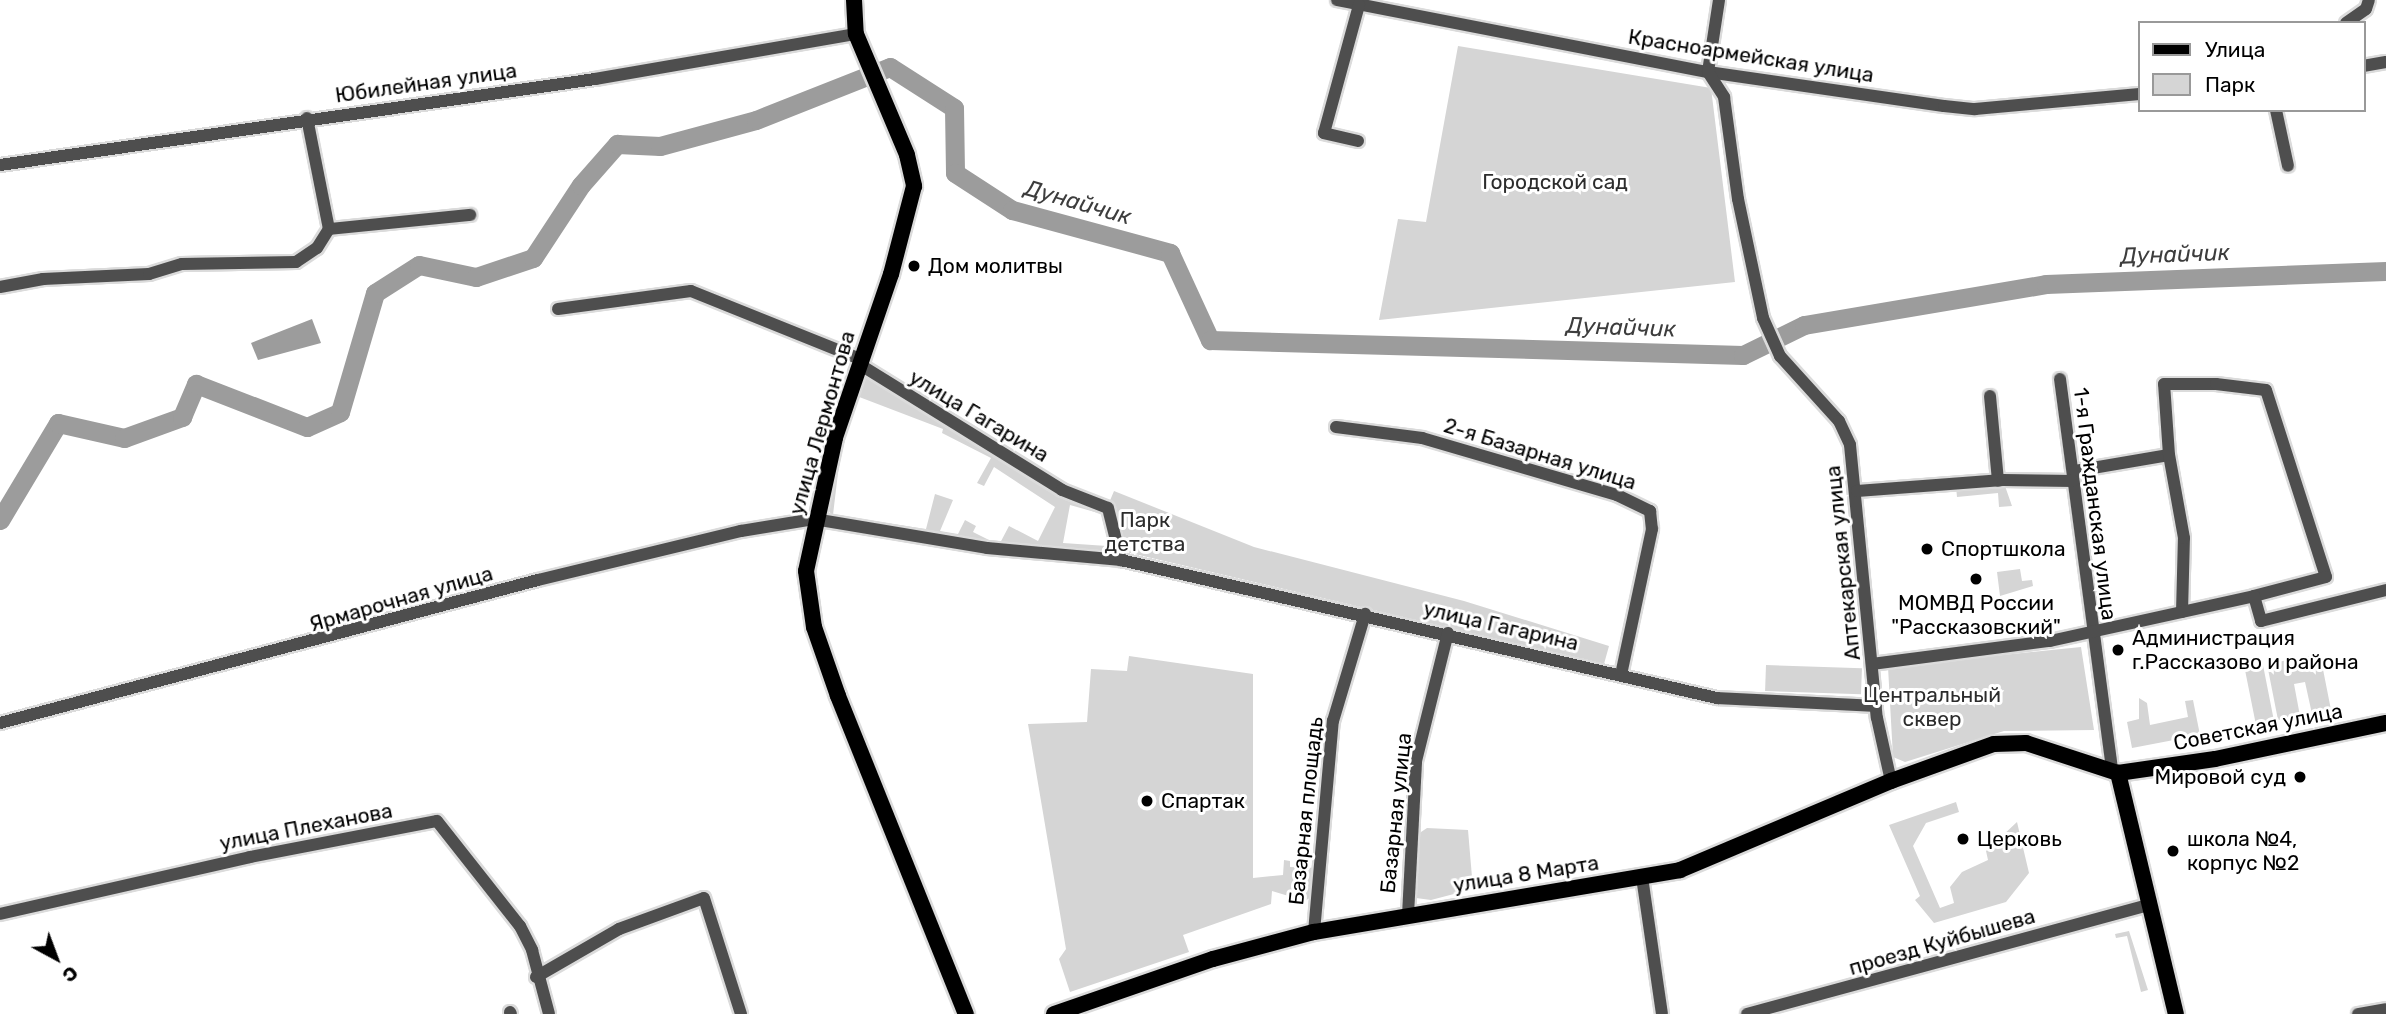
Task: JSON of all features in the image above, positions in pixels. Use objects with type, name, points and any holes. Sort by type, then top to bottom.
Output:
[{"type":"main road","name":"улица Лермонтова","points":[[854,0],[856,34],[907,155],[914,186],[891,274],[860,361],[814,519],[806,571],[814,627],[966,1014]]},
{"type":"main road","name":"Советская улица","points":[[2151,768],[2385,726]]},
{"type":"main road","name":"улица 8 Марта","points":[[1054,1014],[1213,959],[1314,932],[1642,877],[1707,861],[1891,781],[1994,744],[2026,743],[2115,771]]},
{"type":"main road","name":"Советская улица","points":[[2115,771],[2177,764]]},
{"type":"main road","points":[[2115,771],[2176,1014]]},
{"type":"street","name":"Красноармейская улица","points":[[1337,0],[1708,72],[1975,109],[2138,94]]},
{"type":"street","points":[[1708,72],[1719,0]]},
{"type":"street","points":[[2349,21],[2366,9],[2369,0]]},
{"type":"street","points":[[1357,141],[1324,133],[1359,5]]},
{"type":"street","name":"Юбилейная улица","points":[[0,165],[307,118],[595,79],[856,34]]},
{"type":"street","points":[[2365,66],[2386,62]]},
{"type":"street","name":"Аптекарская улица","points":[[1708,72],[1724,97],[1738,199],[1763,318],[1780,356],[1839,421],[1850,445],[1857,491],[1876,706],[1891,781]]},
{"type":"street","points":[[2276,112],[2288,166]]},
{"type":"street","points":[[0,287],[43,279],[149,274],[181,264],[296,262],[317,248],[329,229],[307,118]]},
{"type":"street","points":[[329,229],[470,215]]},
{"type":"street","name":"улица Гагарина","points":[[558,309],[691,291],[860,361],[1062,490],[1108,508],[1121,560]]},
{"type":"street","name":"1-я Гражданская улица","points":[[2060,379],[2092,633],[2115,771]]},
{"type":"street","points":[[1872,664],[2092,633],[2254,596],[2326,577],[2266,390],[2164,384],[2169,455],[2184,538],[2182,612]]},
{"type":"street","points":[[1990,396],[1998,481]]},
{"type":"street","name":"2-я Базарная улица","points":[[1336,427],[1422,438],[1617,495],[1650,511],[1652,529],[1621,675]]},
{"type":"street","points":[[1857,491],[2074,476],[2169,455]]},
{"type":"street","name":"улица Гагарина","points":[[814,519],[987,548],[1121,560],[1448,633],[1717,698],[1876,706]]},
{"type":"street","name":"Ярмарочная улица","points":[[0,723],[538,580],[741,531],[814,519]]},
{"type":"street","points":[[2254,596],[2261,621],[2386,590]]},
{"type":"street","name":"Базарная площадь","points":[[1314,932],[1333,721],[1365,614]]},
{"type":"street","name":"Базарная улица","points":[[1408,915],[1416,761],[1448,633]]},
{"type":"street","name":"улица Плеханова","points":[[0,914],[250,857],[437,821],[478,879],[520,926],[532,950],[536,977]]},
{"type":"street","points":[[1642,877],[1662,1014]]},
{"type":"street","points":[[549,1014],[536,977],[619,929],[704,898],[741,1014]]},
{"type":"street","name":"проезд Куйбышева","points":[[1746,1014],[2148,905]]},
{"type":"street","points":[[2358,1014],[2386,1009]]},
{"type":"green space","name":"Городской сад","points":[[1458,46],[1711,88],[1735,282],[1379,320],[1398,219],[1426,222]]},
{"type":"green space","points":[[866,378],[1061,493],[1106,510],[1107,516],[1070,505],[1063,543],[1107,546],[1109,520],[1117,551],[1001,546],[833,517],[827,508],[842,439],[833,515],[926,529],[935,494],[953,500],[940,531],[958,534],[965,520],[976,526],[973,532],[999,545],[1009,526],[1038,541],[1055,507],[994,467],[984,486],[977,483],[991,458],[942,433],[943,429],[854,395]]},
{"type":"green space","points":[[2005,486],[2012,506],[1999,507],[1998,493],[1957,497],[1956,487]]},
{"type":"green space","name":"Парк детства","points":[[1114,491],[1254,547],[1464,601],[1609,646],[1604,664],[1130,553],[1124,549],[1118,517],[1109,503]]},
{"type":"green space","points":[[2020,569],[2022,581],[2032,580],[2033,586],[2000,596],[1997,572]]},
{"type":"green space","name":"Центральный сквер","points":[[2081,647],[2094,730],[2004,731],[1905,762],[1893,757],[1888,667]]},
{"type":"green space","points":[[2320,654],[2331,710],[2312,714],[2305,682],[2294,684],[2300,716],[2278,720],[2267,664]]},
{"type":"green space","name":"Спартак","points":[[1129,656],[1253,674],[1253,878],[1283,875],[1284,860],[1290,861],[1290,867],[1317,868],[1311,897],[1305,901],[1272,891],[1271,904],[1183,935],[1189,952],[1070,992],[1059,959],[1066,949],[1028,724],[1087,722],[1091,669],[1127,671]]},
{"type":"green space","points":[[2252,658],[2254,667],[2263,665],[2274,721],[2256,725],[2243,660]]},
{"type":"green space","points":[[1766,665],[1862,668],[1861,694],[1765,691]]},
{"type":"green space","points":[[2139,698],[2147,703],[2150,725],[2188,717],[2185,701],[2193,700],[2200,735],[2132,748],[2127,722],[2139,719]]},
{"type":"green space","points":[[1956,802],[1959,812],[1926,823],[1913,846],[1940,908],[1954,903],[1950,887],[1962,872],[1988,860],[1986,851],[2017,822],[2029,873],[2006,902],[1934,923],[1915,900],[1920,896],[1889,825]]},
{"type":"green space","points":[[1427,828],[1468,830],[1473,889],[1431,900],[1416,898],[1418,834]]},
{"type":"green space","points":[[2129,931],[2148,990],[2141,992],[2127,936],[2116,938],[2115,934]]},
{"type":"shaded area","points":[[312,319],[321,343],[258,360],[251,343]]},
{"type":"waterway","name":"Дунайчик","points":[[0,520],[58,423],[124,438],[182,417],[196,384],[307,427],[340,412],[375,293],[419,265],[476,277],[533,258],[581,185],[617,144],[660,146],[756,120],[890,67],[954,108],[955,173],[1012,210],[1170,253],[1210,340],[1743,355],[1804,325],[2046,284],[2386,271]]},
{"type":"place","name":"Дом молитвы","points":[[914,266]]},
{"type":"place","name":"Спортшкола","points":[[1927,549]]},
{"type":"place","name":"МОМВД России \"Рассказовский\"","points":[[1976,579]]},
{"type":"place","name":"Администрация г.Рассказово и района","points":[[2118,650]]},
{"type":"place","name":"Мировой суд","points":[[2300,777]]},
{"type":"place","name":"Спартак","points":[[1147,801]]},
{"type":"place","name":"Церковь","points":[[1963,839]]},
{"type":"place","name":"школа №4, корпус №2","points":[[2173,851]]}]
